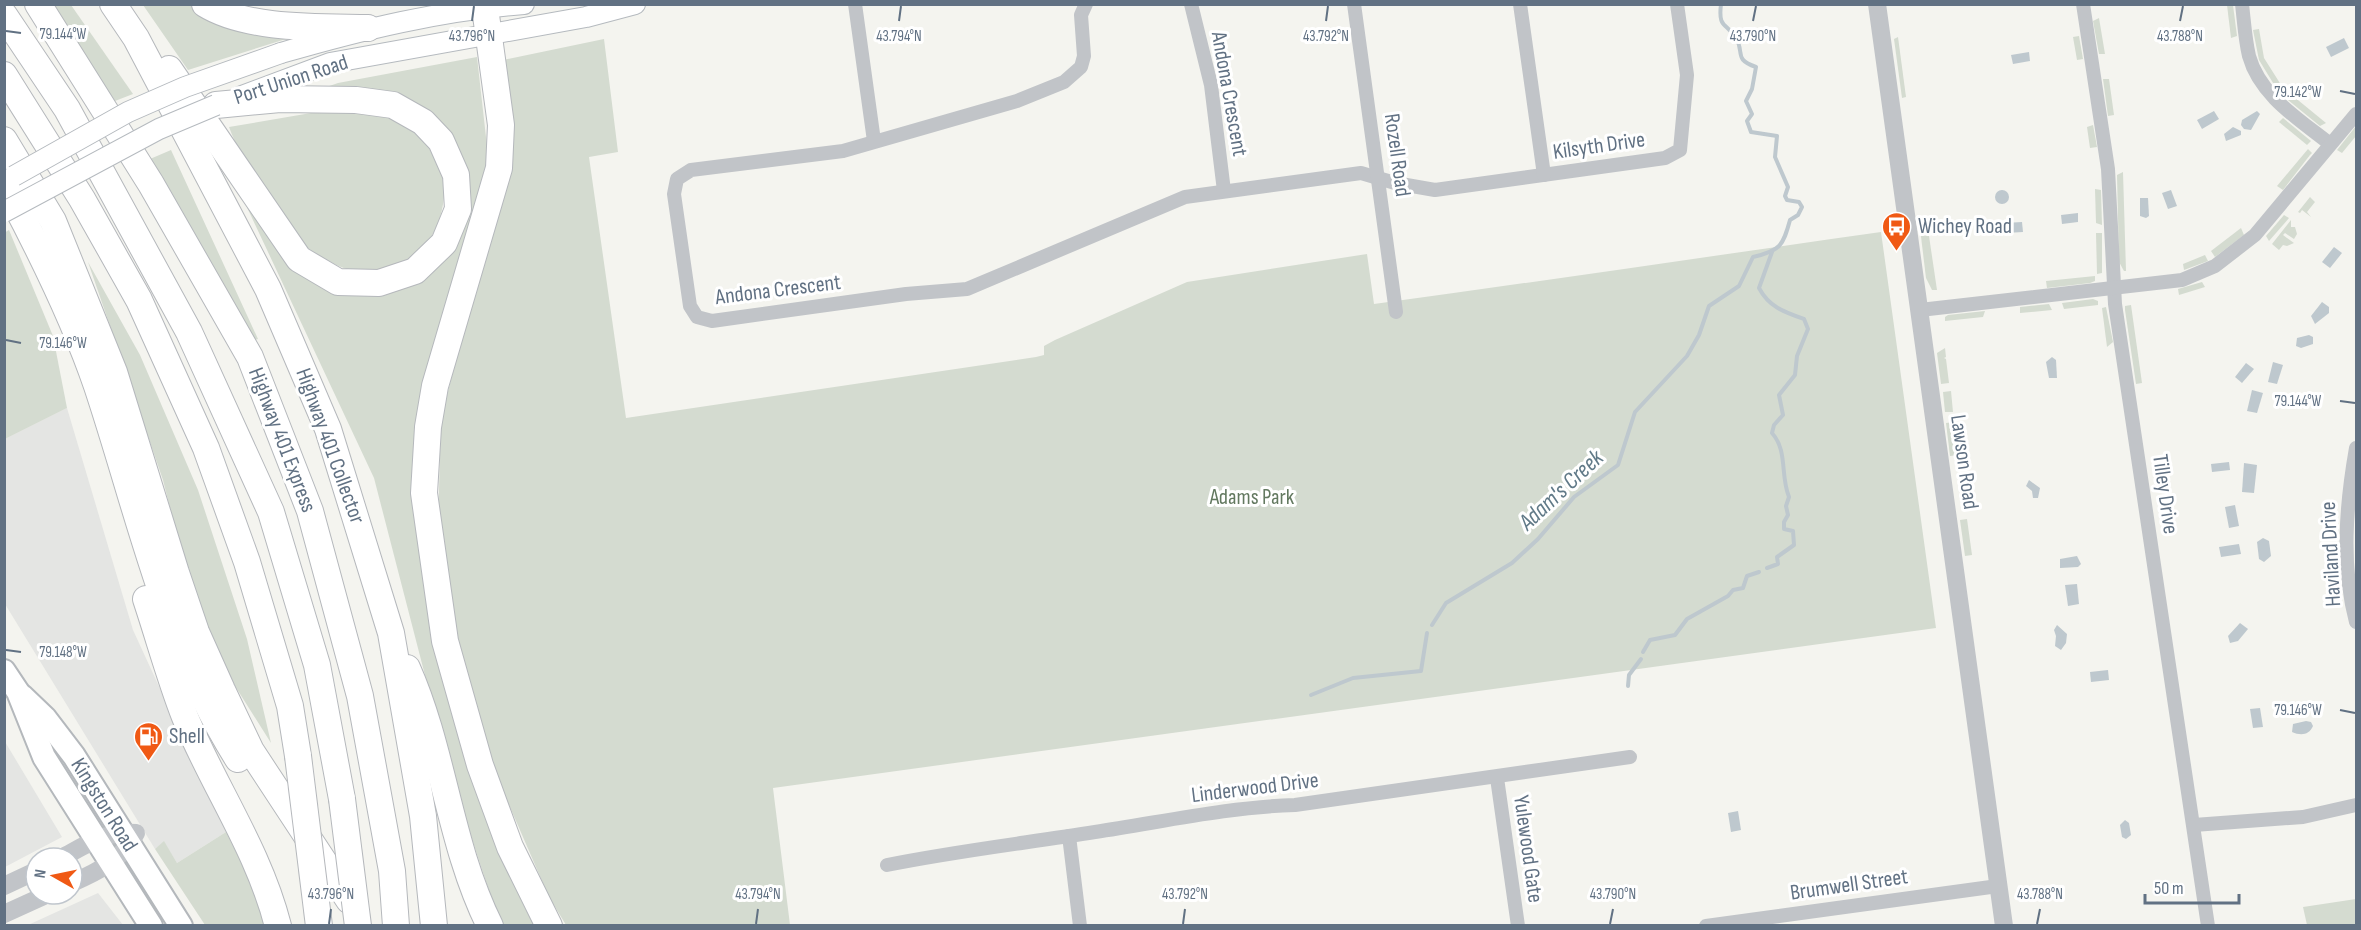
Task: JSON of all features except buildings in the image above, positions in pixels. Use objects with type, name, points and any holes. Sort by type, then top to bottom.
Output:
[{"type":"highway","name":"Highway 401 Express","points":[[38,4],[151,184],[250,357],[313,521],[360,696],[392,871],[396,926]]},
{"type":"highway","name":"Highway 401 Collector","points":[[113,4],[136,38],[268,289],[328,429],[391,633],[423,816],[434,919]]},
{"type":"highway","points":[[205,4],[216,11],[281,26],[368,28]]},
{"type":"highway","points":[[482,6],[490,34],[501,125],[499,168],[435,386],[428,426],[424,493],[445,641],[480,765],[510,846],[549,926]]},
{"type":"highway","name":"Highway 401 Express","points":[[4,15],[67,109],[189,332],[272,512],[317,665],[342,799],[358,926]]},
{"type":"highway","points":[[136,38],[167,66],[299,259],[338,282],[379,283],[415,271],[444,243],[458,209],[456,175],[441,141],[423,122],[393,105],[332,98],[280,99],[216,105]]},
{"type":"highway","points":[[4,75],[82,199],[139,300],[206,448],[247,562],[290,706],[319,926]]},
{"type":"highway","points":[[4,140],[53,221],[114,372],[179,583],[196,632],[222,690],[251,751],[349,900]]},
{"type":"highway","points":[[4,182],[43,257],[96,384],[159,589],[195,681],[256,787],[373,926]]},
{"type":"highway","points":[[43,257],[77,363],[125,538],[185,717],[238,824],[272,903],[278,926]]},
{"type":"highway","points":[[391,633],[422,702],[457,842],[490,926]]},
{"type":"main road","name":"Port Union Road","points":[[4,182],[128,112],[185,87],[281,53],[368,28],[482,6],[525,4]]},
{"type":"main road","name":"Port Union Road","points":[[4,212],[159,129],[216,105],[330,63],[586,17],[635,4]]},
{"type":"main road","name":"Kingston Road","points":[[4,671],[18,692],[44,757],[151,926]]},
{"type":"main road","name":"Kingston Road","points":[[18,692],[45,718],[74,756],[181,926]]},
{"type":"street","points":[[855,4],[874,141]]},
{"type":"street","name":"Andona Crescent","points":[[1086,4],[1081,15],[1084,56],[1081,67],[1064,82],[1017,101],[843,151],[692,170],[677,179],[674,194],[690,306],[697,317],[712,321],[906,294],[967,289],[1178,199],[1361,173],[1378,177]]},
{"type":"street","name":"Andona Crescent","points":[[1191,4],[1211,85],[1224,191]]},
{"type":"street","name":"Rozell Road","points":[[1354,4],[1396,312]]},
{"type":"street","points":[[1520,4],[1544,175]]},
{"type":"street","name":"Kilsyth Drive","points":[[1378,177],[1395,183],[1435,190],[1665,158],[1680,150],[1687,75],[1677,4]]},
{"type":"street","name":"Lawson Road","points":[[1877,4],[2004,926]]},
{"type":"street","name":"Tilley Drive","points":[[2083,4],[2108,167],[2114,289],[2208,926]]},
{"type":"street","points":[[2242,4],[2249,57],[2264,85],[2280,105],[2330,144]]},
{"type":"street","points":[[1920,310],[2114,289],[2182,280],[2203,273],[2224,261],[2267,223],[2356,114]]},
{"type":"street","name":"Haviland Drive","points":[[2356,448],[2347,504],[2349,595],[2356,622]]},
{"type":"street","name":"Linderwood Drive","points":[[887,865],[954,851],[1069,837],[1258,806],[1295,805],[1497,778],[1630,757]]},
{"type":"street","name":"Yulewood Gate","points":[[1497,778],[1518,926]]},
{"type":"street","points":[[2194,825],[2303,817],[2356,805]]},
{"type":"street","points":[[1069,837],[1080,926]]},
{"type":"street","points":[[83,846],[96,839],[126,839]]},
{"type":"street","points":[[84,877],[111,862],[126,839]]},
{"type":"street","points":[[4,886],[24,877]]},
{"type":"street","name":"Brumwell Street","points":[[1706,926],[1998,886]]},
{"type":"street","points":[[4,914],[24,905]]},
{"type":"shaded area","points":[[2344,38],[2349,48],[2331,57],[2326,47]]},
{"type":"shaded area","points":[[2029,52],[2030,61],[2013,64],[2011,55]]},
{"type":"shaded area","points":[[2214,111],[2219,119],[2202,129],[2197,120]]},
{"type":"shaded area","points":[[2257,111],[2260,114],[2251,130],[2244,129],[2241,125],[2242,120]]},
{"type":"shaded area","points":[[2233,127],[2241,131],[2241,135],[2226,141],[2224,134]]},
{"type":"shaded area","points":[[1999,190],[2005,190],[2009,197],[2005,204],[1999,204],[1995,200],[1995,194]]},
{"type":"shaded area","points":[[2171,190],[2177,206],[2168,209],[2162,193]]},
{"type":"shaded area","points":[[2140,198],[2148,198],[2149,216],[2146,218],[2140,216]]},
{"type":"shaded area","points":[[2078,213],[2078,222],[2062,224],[2061,215]]},
{"type":"shaded area","points":[[2022,222],[2023,232],[2006,233],[2005,223]]},
{"type":"shaded area","points":[[2334,247],[2342,253],[2330,268],[2322,262]]},
{"type":"shaded area","points":[[2322,302],[2329,307],[2329,313],[2315,324],[2311,316]]},
{"type":"shaded area","points":[[2309,335],[2313,337],[2313,344],[2301,348],[2296,346],[2297,338]]},
{"type":"shaded area","points":[[2052,357],[2056,360],[2057,378],[2049,378],[2046,362]]},
{"type":"shaded area","points":[[2273,362],[2283,365],[2277,384],[2268,382]]},
{"type":"shaded area","points":[[2246,363],[2254,369],[2242,383],[2235,377]]},
{"type":"shaded area","points":[[2252,390],[2263,393],[2257,413],[2247,411]]},
{"type":"shaded area","points":[[67,408],[133,630],[226,832],[177,863],[164,842],[155,849],[5,604],[5,439]]},
{"type":"shaded area","points":[[2229,462],[2230,470],[2212,472],[2211,464]]},
{"type":"shaded area","points":[[2244,463],[2257,465],[2254,493],[2242,492]]},
{"type":"shaded area","points":[[2029,480],[2040,488],[2038,498],[2033,498],[2032,491],[2026,486]]},
{"type":"shaded area","points":[[2235,505],[2239,526],[2229,528],[2225,507]]},
{"type":"shaded area","points":[[2263,538],[2269,541],[2271,556],[2264,562],[2259,559],[2257,542]]},
{"type":"shaded area","points":[[2239,544],[2241,554],[2221,557],[2219,547]]},
{"type":"shaded area","points":[[2077,556],[2081,564],[2078,567],[2060,568],[2060,559]]},
{"type":"shaded area","points":[[2077,584],[2079,604],[2068,606],[2065,585]]},
{"type":"shaded area","points":[[2240,623],[2248,629],[2238,641],[2230,643],[2228,636]]},
{"type":"shaded area","points":[[2057,625],[2067,634],[2066,643],[2061,650],[2055,646],[2054,630]]},
{"type":"shaded area","points":[[2108,670],[2109,680],[2091,682],[2090,672]]},
{"type":"shaded area","points":[[2260,708],[2263,727],[2253,728],[2250,709]]},
{"type":"shaded area","points":[[2311,722],[2313,726],[2307,733],[2292,732],[2293,724]]},
{"type":"shaded area","points":[[4,740],[62,837],[45,846],[24,846],[24,857],[4,867]]},
{"type":"shaded area","points":[[1738,811],[1741,830],[1731,832],[1728,813]]},
{"type":"shaded area","points":[[2125,820],[2129,823],[2131,835],[2126,839],[2122,837],[2120,825]]},
{"type":"shaded area","points":[[98,893],[123,925],[28,925],[70,906],[84,906],[84,899]]},
{"type":"green space","points":[[51,5],[71,5],[133,94],[115,101]]},
{"type":"green space","points":[[143,5],[191,5],[216,20],[286,39],[188,70]]},
{"type":"green space","points":[[2227,5],[2233,5],[2237,36],[2231,38]]},
{"type":"green space","points":[[2099,18],[2105,54],[2099,54],[2093,21]]},
{"type":"green space","points":[[2259,29],[2264,58],[2283,88],[2278,91],[2259,60],[2253,30]]},
{"type":"green space","points":[[2079,36],[2083,59],[2077,60],[2073,37]]},
{"type":"green space","points":[[1898,37],[1906,97],[1902,98],[1894,39]]},
{"type":"green space","name":"Adams Park","points":[[604,39],[618,152],[589,157],[626,418],[1036,357],[1044,355],[1044,346],[1055,340],[1187,282],[1367,254],[1374,304],[1881,232],[1936,628],[773,788],[790,925],[566,925],[549,897],[496,775],[453,636],[438,528],[441,418],[488,238],[503,60]]},
{"type":"green space","points":[[477,57],[488,155],[482,196],[416,494],[539,925],[504,925],[494,906],[450,772],[374,478],[245,203],[280,247],[371,292],[466,211],[445,132],[315,91],[338,83]]},
{"type":"green space","points":[[2103,79],[2109,79],[2114,115],[2108,116]]},
{"type":"green space","points":[[2293,96],[2326,123],[2320,126],[2288,100]]},
{"type":"green space","points":[[313,109],[382,114],[403,122],[429,143],[442,170],[444,200],[436,229],[419,253],[395,269],[365,274],[331,262],[302,244],[288,229],[254,177],[229,127],[311,113]]},
{"type":"green space","points":[[2283,118],[2311,141],[2307,145],[2279,122]]},
{"type":"green space","points":[[2093,125],[2097,147],[2090,148],[2087,127]]},
{"type":"green space","points":[[2356,126],[2356,136],[2342,153],[2337,150]]},
{"type":"green space","points":[[2308,149],[2312,153],[2283,190],[2277,186]]},
{"type":"green space","points":[[171,150],[258,339],[252,341],[215,270],[150,159]]},
{"type":"green space","points":[[2123,172],[2126,271],[2119,262],[2117,175]]},
{"type":"green space","points":[[2095,189],[2101,190],[2102,225],[2096,223]]},
{"type":"green space","points":[[2310,197],[2315,202],[2307,212],[2311,217],[2302,210],[2298,212]]},
{"type":"green space","points":[[2284,215],[2289,218],[2269,241],[2266,236]]},
{"type":"green space","points":[[1919,220],[1922,220],[1929,236],[1937,290],[1932,290],[1926,278]]},
{"type":"green space","points":[[2291,220],[2291,227],[2295,227],[2297,234],[2294,239],[2285,233],[2283,235],[2294,243],[2283,245],[2279,250],[2272,244]]},
{"type":"green space","points":[[2241,228],[2244,235],[2215,257],[2211,251]]},
{"type":"green space","points":[[9,230],[53,336],[67,408],[5,439],[4,233]]},
{"type":"green space","points":[[2096,233],[2102,233],[2102,273],[2097,274]]},
{"type":"green space","points":[[2205,255],[2208,261],[2184,270],[2183,264]]},
{"type":"green space","points":[[88,262],[140,355],[198,490],[247,639],[271,743],[218,659],[188,580],[163,480]]},
{"type":"green space","points":[[2095,276],[2095,281],[2090,283],[2047,288],[2046,281]]},
{"type":"green space","points":[[2202,282],[2205,287],[2179,295],[2178,289]]},
{"type":"green space","points":[[2093,299],[2098,301],[2098,305],[2064,309],[2062,303]]},
{"type":"green space","points":[[2049,304],[2052,310],[2020,313],[2020,307]]},
{"type":"green space","points":[[2131,305],[2142,383],[2136,384],[2125,310],[2125,306]]},
{"type":"green space","points":[[2106,307],[2113,342],[2107,347],[2102,308]]},
{"type":"green space","points":[[1985,311],[1983,317],[1945,321],[1948,315]]},
{"type":"green space","points":[[1945,348],[1946,357],[1944,358],[1949,383],[1941,384],[1937,353]]},
{"type":"green space","points":[[1951,391],[1953,412],[1945,412],[1943,392]]},
{"type":"green space","points":[[1954,422],[1958,455],[1950,456],[1946,423]]},
{"type":"green space","points":[[1967,519],[1972,555],[1965,556],[1960,520]]},
{"type":"green space","points":[[226,832],[252,883],[268,925],[205,925],[155,849],[164,841],[177,863]]},
{"type":"green space","points":[[2356,899],[2356,925],[2307,925],[2303,907]]},
{"type":"waterway","name":"Adam's Creek","points":[[1432,625],[1446,603],[1512,563],[1538,539],[1574,497],[1618,465],[1635,412],[1687,356],[1699,335],[1709,306],[1739,286],[1753,257],[1775,250],[1779,246],[1790,220],[1798,215],[1802,207],[1799,202],[1787,200],[1785,196],[1788,187],[1775,157],[1777,136],[1751,132],[1747,121],[1752,114],[1746,101],[1752,89],[1756,67],[1742,58],[1736,38],[1722,22],[1721,4]]},
{"type":"waterway","name":"Adam's Creek","points":[[1767,568],[1778,564],[1777,557],[1794,545],[1793,531],[1784,529],[1789,497],[1782,455],[1772,433],[1774,425],[1783,415],[1779,395],[1795,375],[1797,356],[1808,329],[1804,319],[1772,304],[1759,288],[1772,252]]},
{"type":"waterway","name":"Adam's Creek","points":[[1643,652],[1650,640],[1675,635],[1687,619],[1728,596],[1733,590],[1743,588],[1747,576],[1759,572]]},
{"type":"waterway","points":[[1311,695],[1353,678],[1421,671],[1427,633]]},
{"type":"waterway","name":"Adam's Creek","points":[[1628,686],[1629,675],[1641,659]]},
{"type":"place","name":"Wichey Road","points":[[1897,252]]},
{"type":"place","name":"Shell","points":[[148,762]]}]
